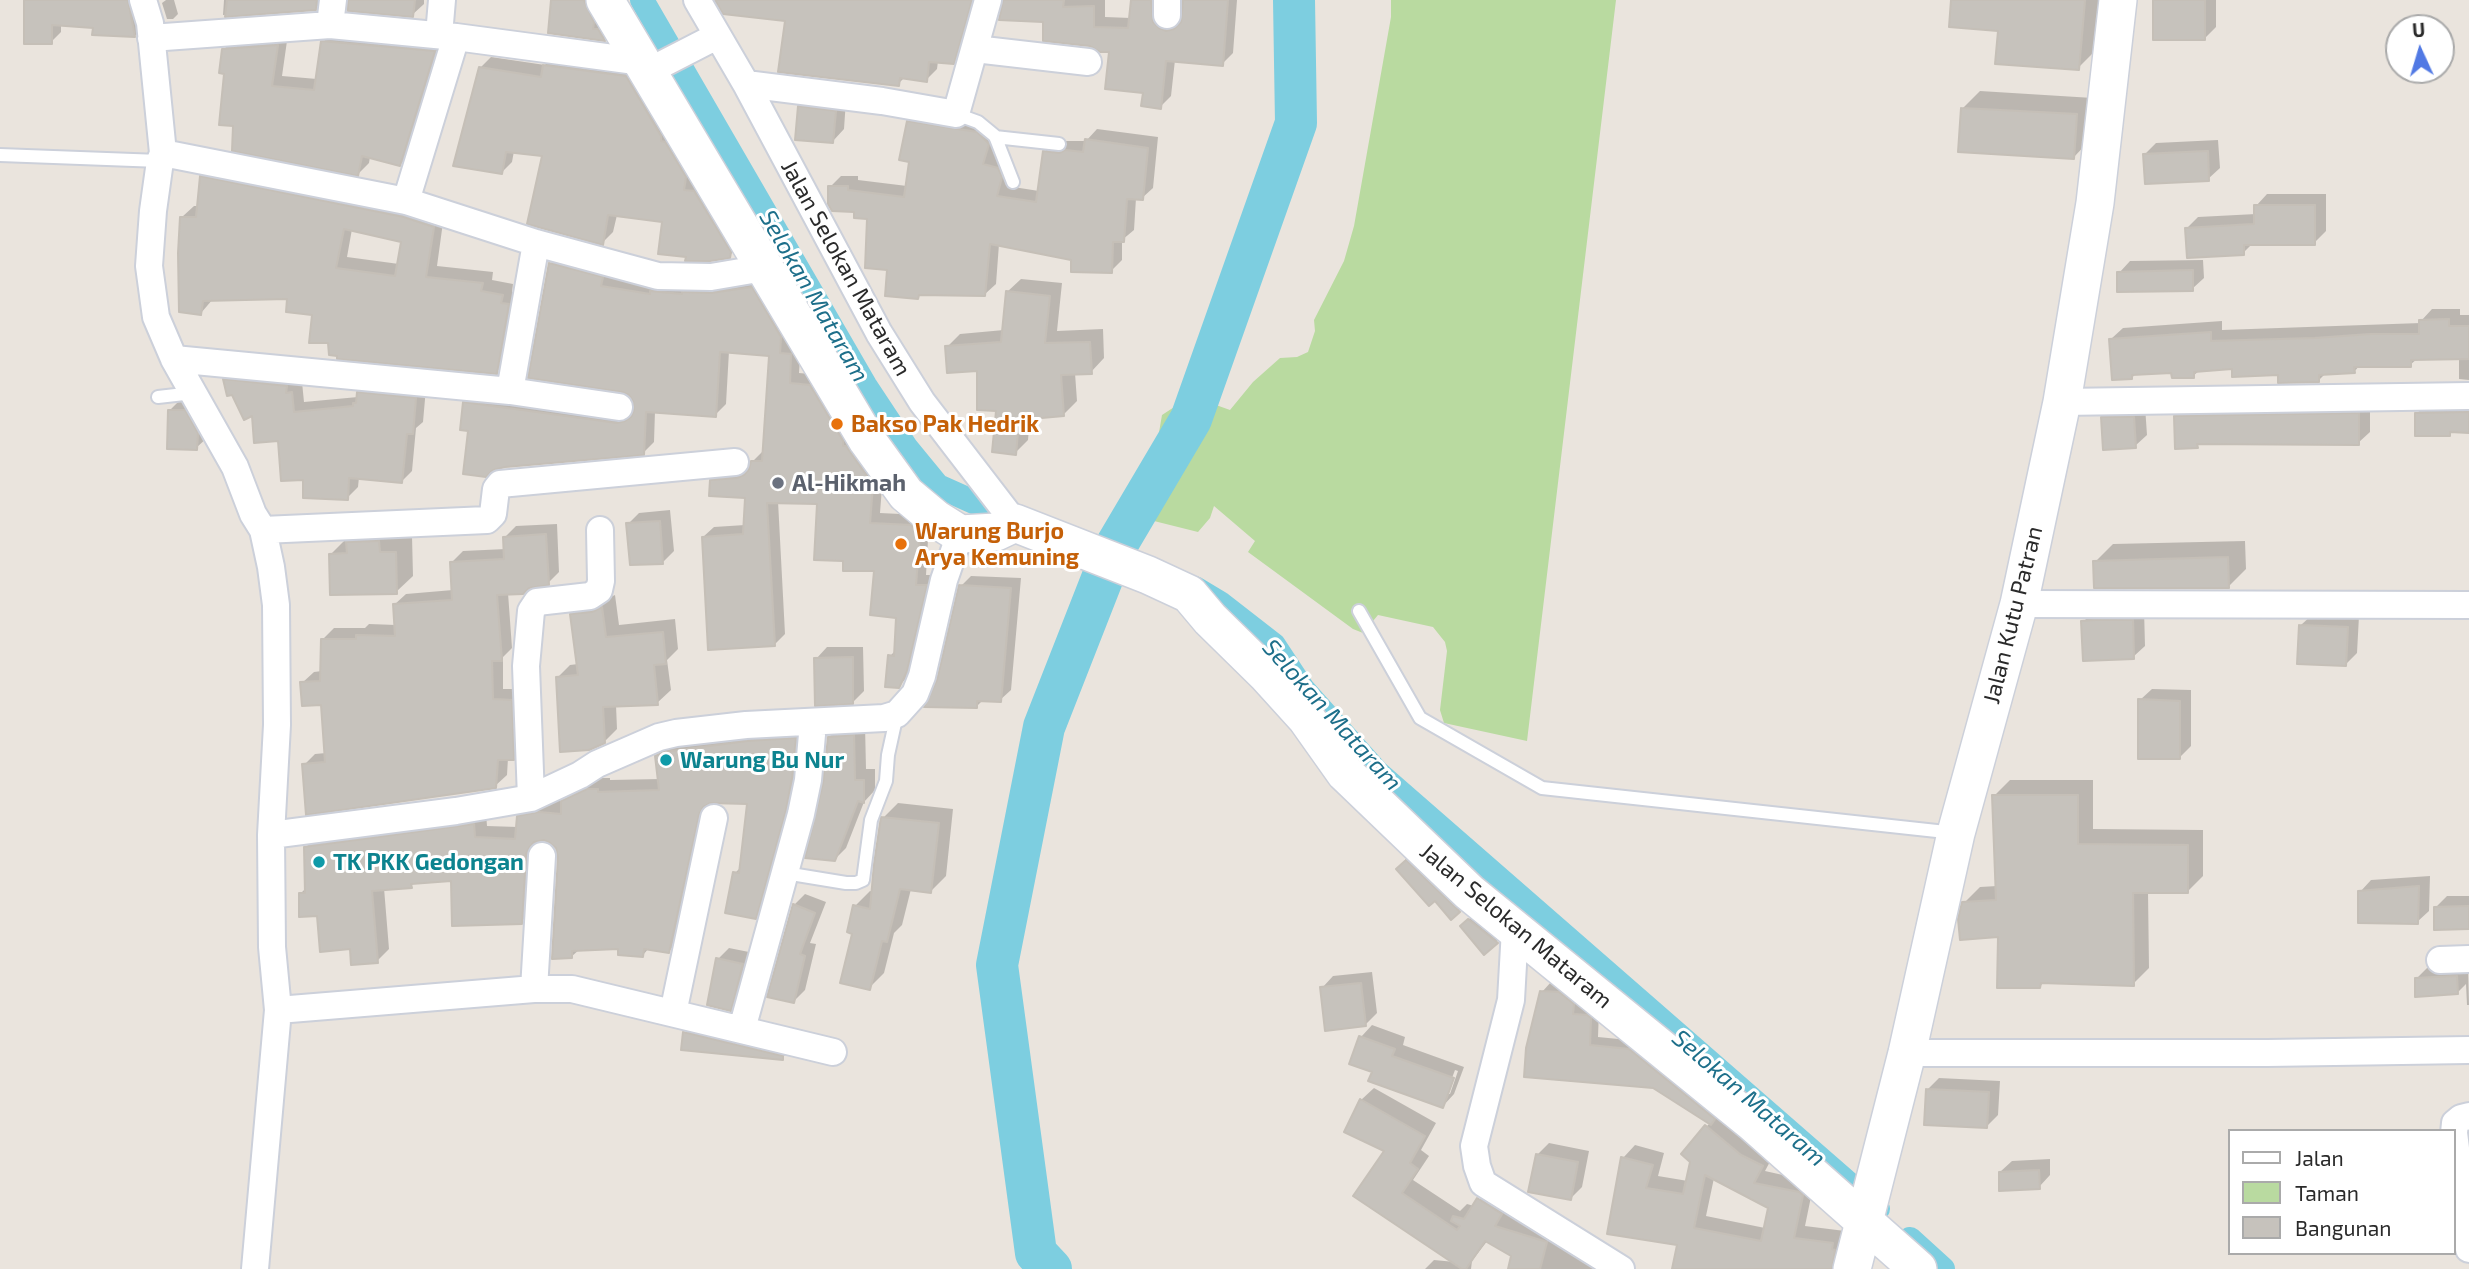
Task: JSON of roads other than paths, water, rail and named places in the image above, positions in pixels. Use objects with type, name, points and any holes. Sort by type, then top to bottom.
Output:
[{"type":"street","points":[[143,0],[151,38],[162,157],[153,211],[150,284],[156,317],[174,359],[234,467],[263,530],[276,605],[277,724],[271,835],[272,947],[278,1010],[255,1269]]},
{"type":"street","points":[[406,201],[448,36],[442,0]]},
{"type":"street","points":[[271,835],[456,811],[531,798],[597,764],[659,737],[746,725],[884,718],[897,714],[915,694],[922,676],[944,580],[960,534],[936,519],[906,494],[866,440],[764,268],[652,66],[605,0]]},
{"type":"street","name":"Jalan Selokan Mataram","points":[[697,0],[711,39],[746,84],[880,333],[922,402],[1014,528]]},
{"type":"street","points":[[746,84],[882,101],[956,114],[988,0]]},
{"type":"street","name":"Jalan Kutu Patran","points":[[1852,1269],[1907,1053],[1956,833],[2019,604],[2062,402],[2095,203],[2118,0]]},
{"type":"street","points":[[151,38],[332,13],[448,36],[652,66],[711,39]]},
{"type":"street","points":[[975,49],[1088,62]]},
{"type":"street","points":[[162,157],[406,201],[536,243],[658,276],[697,278],[764,268]]},
{"type":"street","points":[[510,391],[536,243]]},
{"type":"street","points":[[174,359],[510,391],[619,407]]},
{"type":"street","points":[[2062,402],[2469,396]]},
{"type":"street","points":[[263,530],[487,520],[493,514],[496,489],[500,484],[735,462]]},
{"type":"street","name":"Jalan Selokan Mataram","points":[[960,534],[1014,528],[1148,575],[1189,594],[1306,718],[1345,773],[1469,892],[1866,1215],[1918,1269]]},
{"type":"street","points":[[531,798],[526,666],[531,611],[537,602],[590,596],[599,590],[600,530]]},
{"type":"street","points":[[2019,604],[2469,605]]},
{"type":"street","points":[[742,1030],[808,780],[813,723]]},
{"type":"street","points":[[673,1013],[714,818]]},
{"type":"street","points":[[534,989],[542,856]]},
{"type":"street","points":[[1515,929],[1511,1000],[1474,1146],[1477,1166],[1483,1182],[1621,1269]]},
{"type":"street","points":[[2440,960],[2469,959]]},
{"type":"street","points":[[278,1010],[534,989],[572,989],[833,1052]]},
{"type":"street","points":[[1907,1053],[2469,1050]]},
{"type":"street","points":[[2454,1129],[2455,1123],[2469,1116]]},
{"type":"street","points":[[2455,1141],[2469,1250]]},
{"type":"lane","points":[[956,114],[978,122],[995,137],[1013,182]]},
{"type":"lane","points":[[995,137],[1059,144]]},
{"type":"lane","points":[[0,155],[162,157]]},
{"type":"lane","points":[[158,397],[194,393]]},
{"type":"lane","points":[[1359,611],[1420,718],[1542,788],[1956,833]]},
{"type":"lane","points":[[785,873],[846,883],[863,880],[871,820],[886,781],[888,755],[897,714]]},
{"type":"waterway","name":"Selokan Mataram","points":[[642,0],[865,385],[906,447],[938,486],[1014,520]]},
{"type":"waterway","points":[[1051,1269],[1036,1253],[997,965],[1044,727],[1113,551],[1191,419],[1296,123],[1294,0]]},
{"type":"waterway","name":"Selokan Mataram","points":[[1195,588],[1220,603],[1274,645],[1303,689],[1377,772],[1878,1209]]},
{"type":"waterway","name":"Selokan Mataram","points":[[1910,1239],[1943,1269]]},
{"type":"place","name":"Bakso Pak Hedrik","points":[[837,424]]},
{"type":"place","name":"Al-Hikmah","points":[[778,483]]},
{"type":"place","name":"Warung Burjo Arya Kemuning","points":[[901,544]]},
{"type":"place","name":"Warung Bu Nur","points":[[666,760]]},
{"type":"place","name":"TK PKK Gedongan","points":[[319,862]]}]
